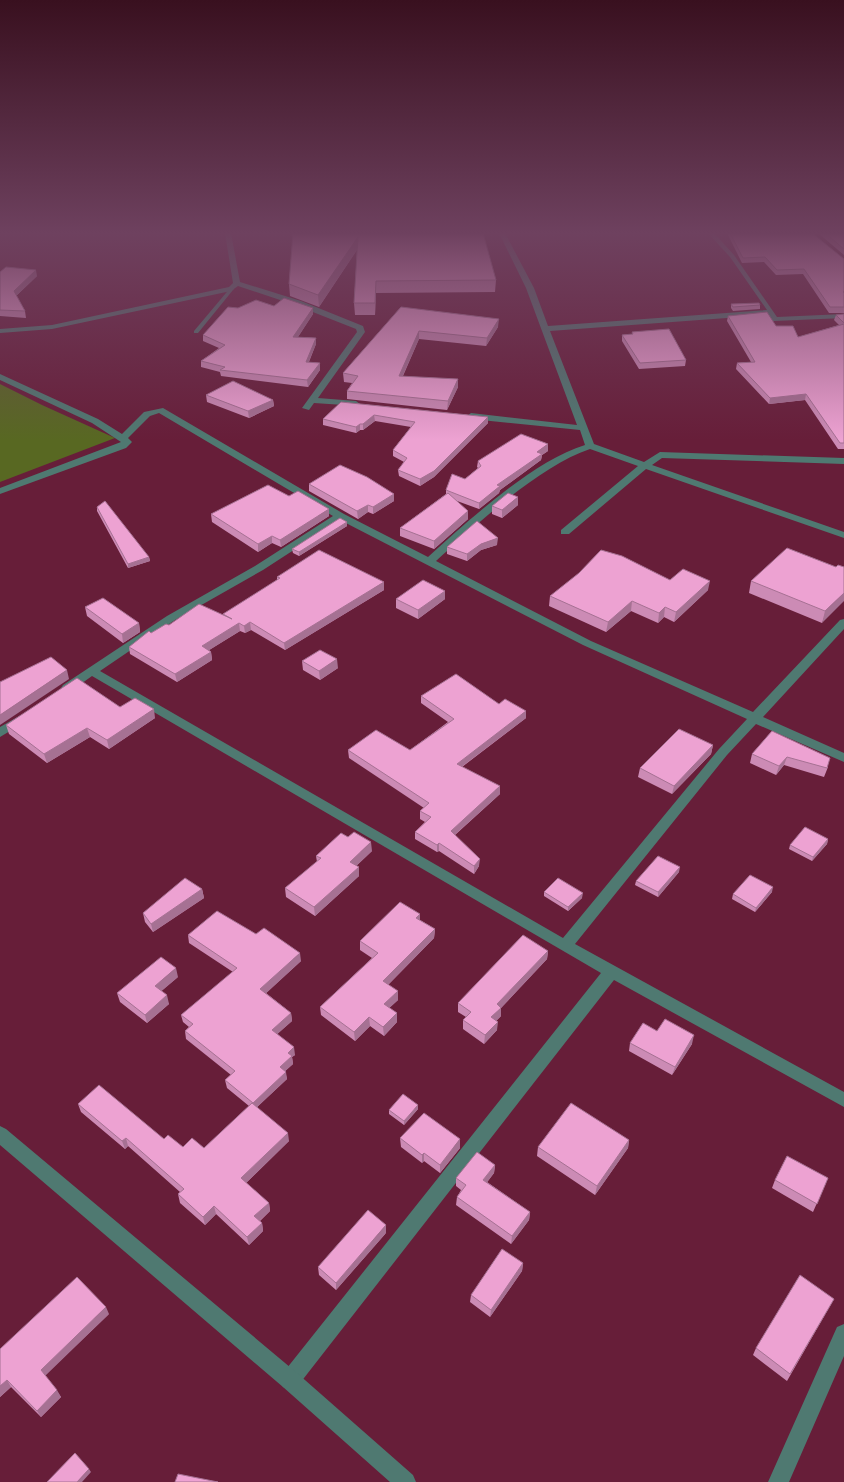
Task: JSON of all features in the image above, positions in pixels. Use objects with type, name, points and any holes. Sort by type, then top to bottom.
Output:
[{"type":"street","points":[[0,331],[52,326],[160,302]]},
{"type":"street","points":[[295,302],[360,328],[361,332],[306,408]]},
{"type":"street","points":[[535,302],[590,446]]},
{"type":"street","points":[[765,302],[772,312],[774,319],[844,316]]},
{"type":"street","points":[[545,329],[772,312]]},
{"type":"street","points":[[0,377],[94,421],[127,442],[123,446],[0,491]]},
{"type":"street","points":[[313,400],[367,405]]},
{"type":"street","points":[[123,438],[147,414],[160,410],[340,516],[587,643],[844,758]]},
{"type":"street","points":[[460,414],[583,428]]},
{"type":"street","points":[[429,562],[485,511],[507,494],[573,451],[590,446],[844,535]]},
{"type":"street","points":[[566,532],[656,456],[844,460]]},
{"type":"street","points":[[54,697],[171,618],[259,568],[340,516]]},
{"type":"street","points":[[565,946],[754,718],[844,622]]},
{"type":"street","points":[[92,671],[565,946],[844,1100]]},
{"type":"street","points":[[0,733],[31,713]]},
{"type":"street","points":[[290,1380],[612,971]]},
{"type":"street","points":[[1,1137],[290,1380],[406,1482]]},
{"type":"street","points":[[778,1482],[844,1334]]},
{"type":"lane","points":[[196,332],[221,302]]},
{"type":"green space","points":[[0,384],[42,405],[115,438],[0,482]]},
{"type":"building","points":[[0,302],[20,302],[25,311],[0,310]]},
{"type":"building","points":[[251,302],[262,302],[274,306],[279,302],[296,302],[313,308],[293,337],[316,338],[306,362],[320,363],[307,380],[220,370],[225,367],[201,361],[225,345],[203,335],[228,307],[238,308]]},
{"type":"building","points":[[354,302],[375,302],[375,303]]},
{"type":"building","points":[[827,302],[844,302],[844,307],[830,307]]},
{"type":"building","points":[[759,303],[760,305],[733,307],[731,304]]},
{"type":"building","points":[[401,307],[499,319],[487,338],[419,331],[399,376],[458,379],[448,401],[347,391],[358,376],[343,373]]},
{"type":"building","points":[[767,312],[776,326],[793,326],[798,337],[844,324],[844,443],[840,443],[806,394],[770,398],[737,363],[755,362],[728,316]]},
{"type":"building","points":[[844,314],[844,323],[836,315]]},
{"type":"building","points":[[669,329],[686,360],[640,363],[622,335],[633,334],[632,332]]},
{"type":"building","points":[[233,381],[273,400],[248,411],[206,395]]},
{"type":"building","points":[[341,402],[488,417],[434,471],[420,479],[398,470],[407,458],[393,450],[415,422],[374,415],[356,427],[323,419]]},
{"type":"building","points":[[521,434],[548,444],[537,452],[542,454],[497,485],[500,486],[479,503],[446,490],[452,474],[465,479],[481,466],[478,461]]},
{"type":"building","points":[[340,465],[367,477],[394,494],[373,507],[368,505],[357,511],[309,484]]},
{"type":"building","points":[[268,485],[289,496],[298,491],[329,509],[280,540],[272,536],[258,544],[211,514]]},
{"type":"building","points":[[448,493],[468,511],[434,541],[400,528]]},
{"type":"building","points":[[508,493],[518,497],[502,510],[492,506]]},
{"type":"building","points":[[105,501],[149,557],[128,564],[97,507]]},
{"type":"building","points":[[340,518],[347,522],[299,552],[292,549]]},
{"type":"building","points":[[477,521],[498,538],[481,544],[467,554],[447,547]]},
{"type":"building","points":[[787,548],[836,567],[838,565],[844,567],[844,593],[825,611],[751,581]]},
{"type":"building","points":[[319,550],[384,582],[284,643],[250,622],[244,626],[239,623],[202,646],[211,652],[175,674],[129,647],[149,631],[151,633],[166,624],[169,625],[199,604],[232,619],[223,614],[280,578],[277,577]]},
{"type":"building","points":[[601,550],[622,556],[670,580],[683,569],[710,581],[676,612],[665,607],[659,613],[632,601],[608,622],[550,596],[579,573]]},
{"type":"building","points":[[423,580],[445,591],[418,610],[396,599]]},
{"type":"building","points":[[103,598],[139,623],[122,634],[85,607]]},
{"type":"building","points":[[320,650],[337,659],[319,671],[302,661]]},
{"type":"building","points":[[51,657],[67,670],[0,715],[0,682]]},
{"type":"building","points":[[456,674],[499,704],[505,699],[526,711],[457,764],[500,786],[451,831],[480,859],[474,866],[439,843],[437,845],[415,832],[431,817],[420,811],[429,803],[348,750],[376,730],[410,750],[454,719],[421,696]]},
{"type":"building","points":[[77,678],[120,707],[135,698],[154,709],[107,740],[87,728],[44,754],[6,725]]},
{"type":"building","points":[[679,729],[713,745],[674,786],[640,768]]},
{"type":"building","points":[[772,731],[830,758],[827,768],[787,757],[779,766],[752,754]]},
{"type":"building","points":[[805,827],[828,839],[813,857],[790,845]]},
{"type":"building","points":[[354,832],[371,842],[350,862],[359,867],[314,907],[285,888],[321,858],[316,856],[341,833],[348,837]]},
{"type":"building","points":[[658,856],[680,867],[658,892],[636,881]]},
{"type":"building","points":[[750,875],[773,887],[756,908],[733,894]]},
{"type":"building","points":[[185,878],[202,889],[151,924],[143,913]]},
{"type":"building","points":[[558,878],[583,893],[568,907],[544,892]]},
{"type":"building","points":[[400,902],[420,914],[416,918],[435,929],[383,981],[398,991],[384,1004],[397,1013],[383,1027],[369,1017],[354,1032],[320,1007],[378,953],[360,941]]},
{"type":"building","points":[[217,911],[256,934],[264,928],[300,953],[260,989],[291,1013],[272,1030],[294,1047],[288,1053],[292,1056],[280,1067],[286,1072],[253,1103],[225,1080],[235,1071],[185,1031],[193,1024],[181,1015],[237,968],[188,935]]},
{"type":"building","points":[[523,935],[548,951],[497,1004],[501,1008],[491,1017],[498,1022],[485,1035],[463,1020],[471,1012],[458,1003]]},
{"type":"building","points":[[161,957],[176,968],[155,986],[167,995],[145,1015],[117,993]]},
{"type":"building","points":[[665,1019],[694,1035],[675,1067],[630,1043],[643,1023],[657,1031]]},
{"type":"building","points":[[99,1085],[164,1139],[168,1135],[183,1147],[192,1138],[204,1148],[252,1103],[288,1133],[241,1178],[269,1203],[254,1216],[262,1223],[247,1237],[214,1206],[203,1217],[178,1194],[184,1189],[126,1138],[122,1141],[78,1104]]},
{"type":"building","points":[[403,1094],[418,1105],[404,1121],[389,1110]]},
{"type":"building","points":[[571,1103],[629,1140],[597,1186],[538,1147]]},
{"type":"building","points":[[424,1113],[460,1139],[440,1165],[424,1153],[422,1155],[400,1138]]},
{"type":"building","points":[[477,1152],[495,1165],[483,1180],[530,1212],[512,1236],[457,1197],[466,1185],[456,1178]]},
{"type":"building","points":[[787,1156],[828,1178],[817,1204],[775,1180]]},
{"type":"building","points":[[368,1210],[386,1225],[336,1283],[318,1267]]},
{"type":"building","points":[[502,1249],[523,1263],[491,1310],[471,1295]]},
{"type":"building","points":[[800,1275],[834,1299],[790,1374],[756,1348]]},
{"type":"building","points":[[77,1277],[106,1307],[41,1370],[57,1390],[37,1411],[7,1380],[0,1386],[0,1349]]},
{"type":"building","points":[[75,1453],[89,1469],[77,1482],[47,1482]]},
{"type":"building","points":[[178,1474],[218,1482],[175,1482]]}]
